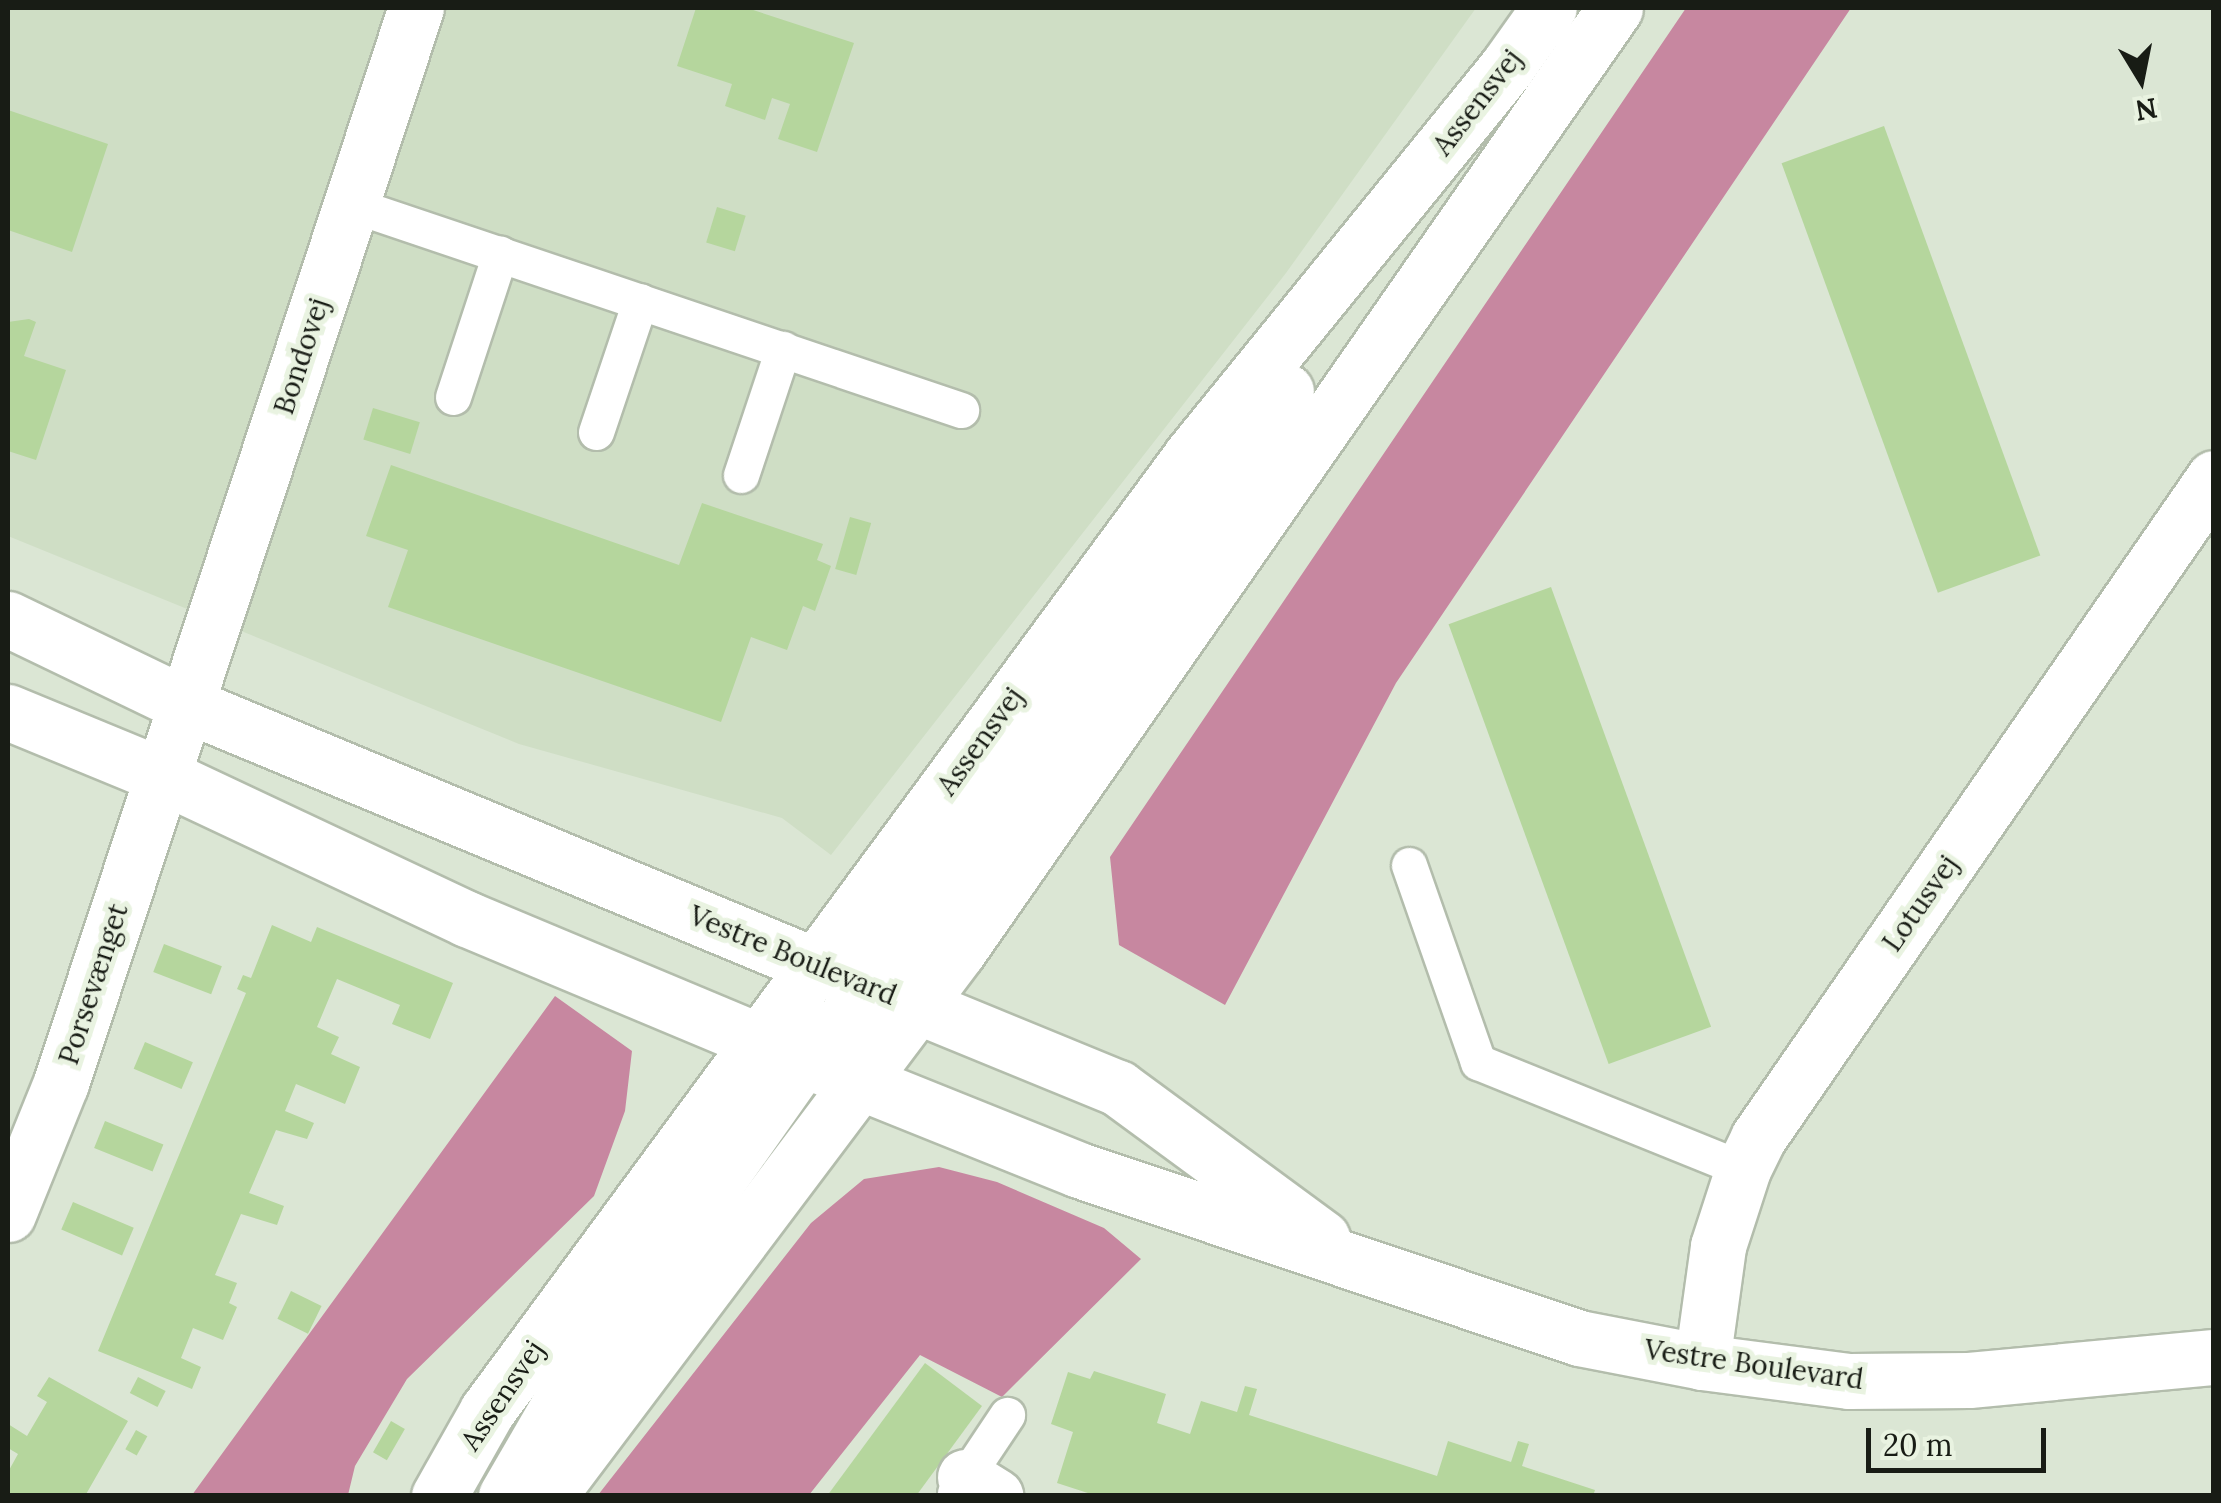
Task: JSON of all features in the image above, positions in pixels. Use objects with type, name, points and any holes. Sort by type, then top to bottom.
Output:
[{"type":"street","name":"Bondovej","points":[[186,704],[416,8]]},
{"type":"street","name":"Assensvej","points":[[439,1496],[488,1411],[781,1050],[814,965],[1191,456],[1507,67],[1549,8]]},
{"type":"street","name":"Assensvej","points":[[548,1496],[917,1004],[1615,8]]},
{"type":"street","points":[[859,1081],[846,1059],[845,1036],[850,1010],[865,986],[1225,480],[1507,67]]},
{"type":"street","name":"Lotusvej","points":[[1702,1362],[1718,1246],[1743,1169],[1758,1138],[2214,478]]},
{"type":"street","name":"Vestre Boulevard","points":[[8,619],[186,704],[1118,1088],[1364,1270]]},
{"type":"street","points":[[161,775],[186,704]]},
{"type":"street","name":"Vestre Boulevard","points":[[8,712],[161,775],[467,919],[1078,1170],[1364,1270],[1580,1338],[1702,1362],[1850,1381],[2092,1372],[2214,1357]]},
{"type":"street","name":"Porsevænget","points":[[11,1197],[62,1082],[161,775]]},
{"type":"street","points":[[506,1496],[781,1050]]},
{"type":"lane","points":[[350,204],[961,410]]},
{"type":"lane","points":[[453,397],[500,254]]},
{"type":"lane","points":[[596,432],[640,302]]},
{"type":"lane","points":[[741,475],[783,349]]},
{"type":"lane","points":[[1409,865],[1478,1062],[1743,1169]]},
{"type":"lane","points":[[971,1489],[1007,1414]]},
{"type":"shaded area","points":[[8,8],[1476,8],[1286,273],[831,855],[782,818],[519,744],[8,536]]},
{"type":"shaded area","points":[[1686,8],[1851,8],[1396,683],[1225,1005],[1119,945],[1110,857]]},
{"type":"shaded area","points":[[555,996],[632,1051],[625,1111],[594,1196],[407,1379],[355,1466],[348,1495],[192,1495]]},
{"type":"shaded area","points":[[939,1167],[997,1182],[1104,1228],[1141,1259],[1002,1397],[920,1355],[809,1495],[598,1495],[811,1223],[864,1179]]},
{"type":"building","points":[[696,8],[747,8],[854,43],[817,152],[778,139],[790,104],[772,98],[765,120],[725,106],[732,84],[677,66]]},
{"type":"building","points":[[8,110],[108,144],[72,252],[8,230]]},
{"type":"building","points":[[1884,126],[2040,555],[1938,593],[1782,163]]},
{"type":"building","points":[[717,207],[746,216],[735,251],[706,242]]},
{"type":"building","points":[[8,322],[36,322],[24,356],[66,370],[36,460],[8,451]]},
{"type":"building","points":[[373,408],[420,422],[410,454],[363,440]]},
{"type":"building","points":[[391,465],[679,565],[702,503],[823,544],[817,560],[831,566],[815,611],[803,606],[787,650],[751,637],[721,722],[388,607],[408,550],[366,536]]},
{"type":"building","points":[[850,517],[871,523],[856,575],[835,569]]},
{"type":"building","points":[[1551,587],[1711,1027],[1609,1064],[1449,624]]},
{"type":"building","points":[[272,925],[311,942],[317,927],[453,983],[430,1039],[392,1024],[400,1005],[337,979],[317,1027],[339,1037],[331,1054],[360,1067],[345,1104],[296,1084],[285,1111],[314,1123],[307,1139],[276,1130],[249,1193],[284,1206],[277,1225],[241,1214],[215,1275],[237,1283],[229,1303],[237,1307],[223,1340],[193,1328],[181,1358],[201,1367],[192,1389],[98,1351],[246,993],[237,989],[243,975],[251,978]]},
{"type":"building","points":[[164,944],[222,966],[211,994],[153,972]]},
{"type":"building","points":[[145,1042],[193,1062],[182,1089],[134,1069]]},
{"type":"building","points":[[105,1121],[163,1145],[153,1171],[94,1148]]},
{"type":"building","points":[[73,1202],[134,1228],[122,1255],[61,1230]]},
{"type":"building","points":[[291,1291],[322,1306],[308,1334],[277,1319]]},
{"type":"building","points":[[925,1363],[982,1406],[916,1496],[827,1496]]},
{"type":"building","points":[[1094,1371],[1166,1394],[1157,1423],[1190,1434],[1201,1401],[1237,1412],[1245,1386],[1257,1389],[1249,1415],[1437,1476],[1448,1441],[1511,1462],[1518,1441],[1529,1444],[1522,1466],[1595,1490],[1593,1496],[1097,1496],[1057,1483],[1073,1432],[1051,1424],[1068,1372],[1090,1379]]},
{"type":"building","points":[[49,1377],[128,1421],[85,1496],[8,1496],[8,1472],[18,1454],[8,1448],[8,1424],[27,1436],[47,1402],[37,1396]]},
{"type":"building","points":[[138,1377],[166,1391],[157,1407],[130,1393]]},
{"type":"building","points":[[391,1421],[405,1429],[387,1460],[373,1452]]},
{"type":"building","points":[[136,1430],[147,1436],[137,1456],[125,1449]]}]
